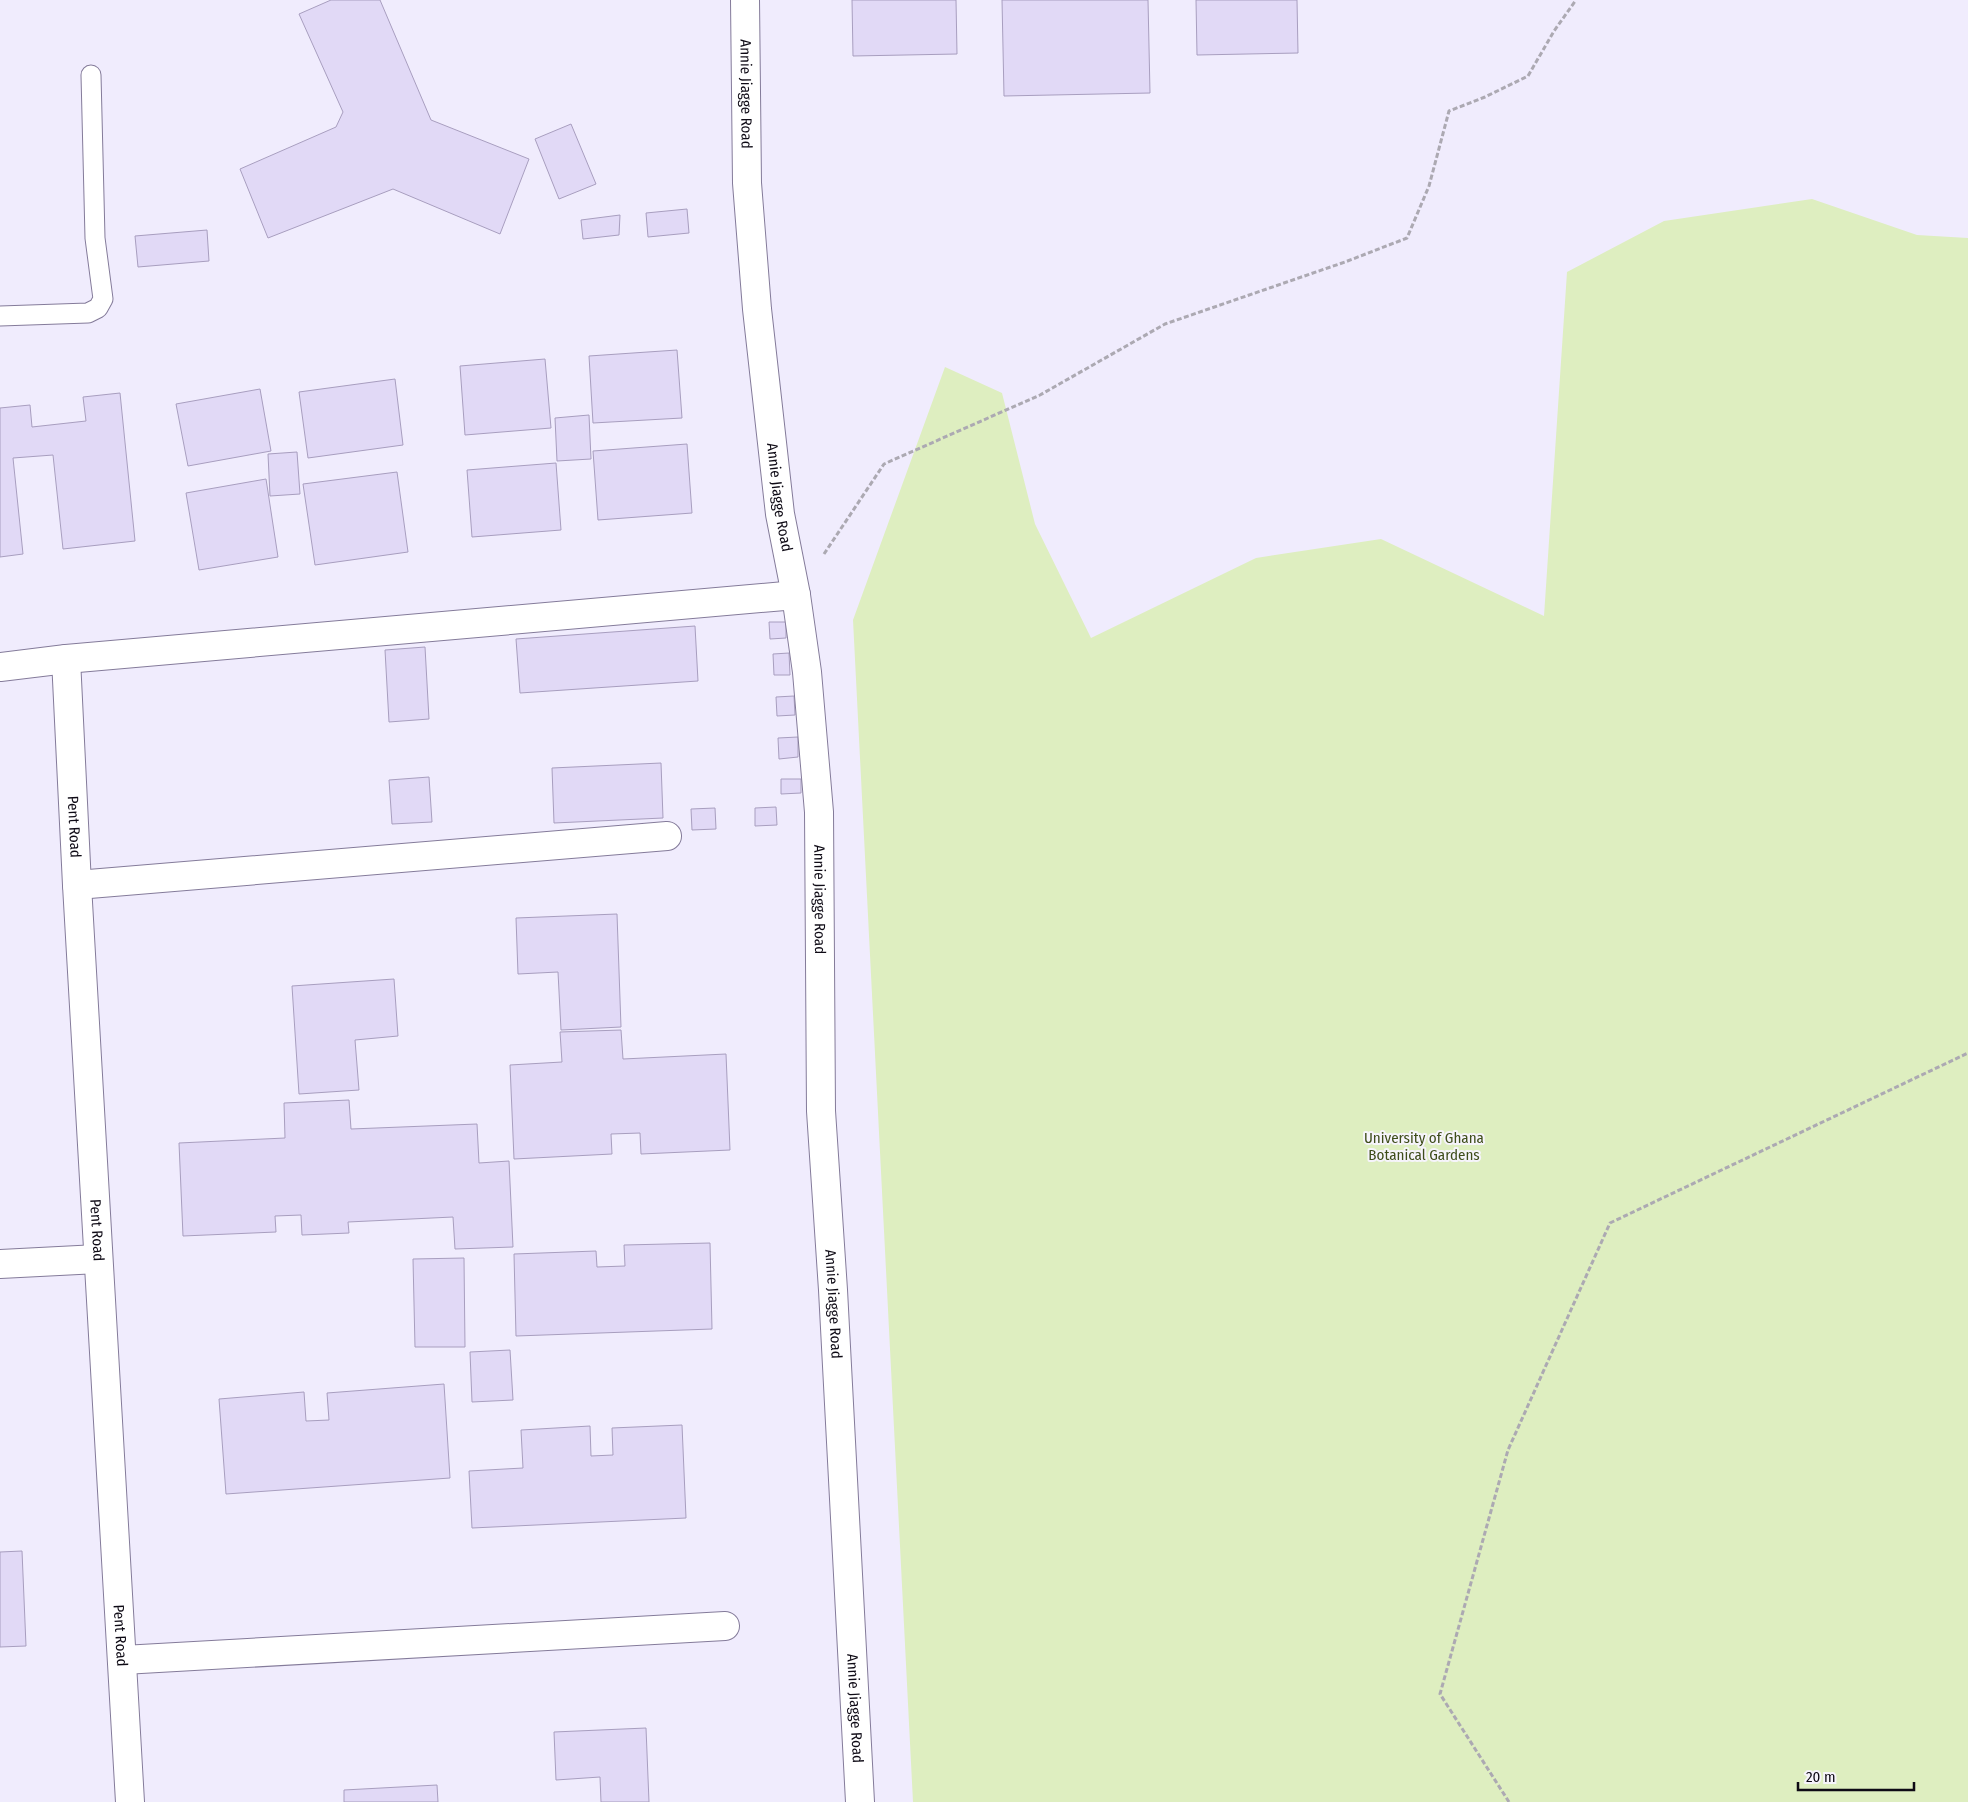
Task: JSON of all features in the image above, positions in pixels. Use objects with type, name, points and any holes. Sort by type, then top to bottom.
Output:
[{"type":"street","name":"Annie Jiagge Road","points":[[746,0],[747,183],[757,309],[780,514],[796,595],[807,672],[819,812],[821,1111],[834,1300],[860,1802]]},
{"type":"street","points":[[0,667],[66,659],[796,595]]},
{"type":"street","name":"Pent Road","points":[[66,659],[77,885],[130,1802]]},
{"type":"street","points":[[77,885],[667,836]]},
{"type":"street","points":[[0,1264],[98,1259]]},
{"type":"street","points":[[123,1660],[725,1626]]},
{"type":"lane","points":[[0,316],[88,313],[98,308],[103,299],[95,238],[91,74]]},
{"type":"path","points":[[796,595],[884,464],[1040,395],[1165,324],[1345,262],[1406,238],[1429,186],[1448,111],[1485,97],[1528,76],[1554,31],[1576,0]]},
{"type":"path","points":[[1509,1802],[1440,1694],[1508,1450],[1610,1223],[1968,1053]]},
{"type":"shaded area","points":[[0,0],[1968,0],[1968,1802],[0,1802]]},
{"type":"green space","name":"University of Ghana Botanical Gardens","points":[[1812,199],[1917,235],[1968,238],[1968,1802],[913,1802],[853,620],[945,367],[1002,393],[1035,524],[1091,638],[1256,558],[1381,539],[1544,616],[1567,272],[1664,221]]},
{"type":"building","points":[[331,0],[380,0],[431,120],[529,159],[500,234],[393,189],[268,238],[240,169],[336,127],[343,112],[299,14]]},
{"type":"building","points":[[852,0],[956,0],[957,54],[853,56]]},
{"type":"building","points":[[1002,0],[1148,0],[1150,93],[1004,96]]},
{"type":"building","points":[[1196,0],[1297,0],[1298,53],[1197,55]]},
{"type":"building","points":[[571,124],[596,184],[559,199],[535,139]]},
{"type":"building","points":[[687,209],[689,233],[648,237],[646,213]]},
{"type":"building","points":[[620,215],[619,235],[583,239],[581,220]]},
{"type":"building","points":[[207,230],[209,261],[138,267],[135,236]]},
{"type":"building","points":[[677,350],[682,418],[593,423],[589,356]]},
{"type":"building","points":[[545,359],[551,428],[465,435],[460,366]]},
{"type":"building","points":[[395,379],[403,445],[308,458],[299,392]]},
{"type":"building","points":[[260,389],[271,451],[188,466],[176,404]]},
{"type":"building","points":[[120,393],[135,541],[63,549],[53,455],[13,458],[23,554],[0,557],[0,408],[30,405],[32,427],[86,421],[83,397]]},
{"type":"building","points":[[589,415],[591,459],[557,461],[555,418]]},
{"type":"building","points":[[687,444],[692,513],[598,520],[593,451]]},
{"type":"building","points":[[297,452],[300,494],[270,496],[268,454]]},
{"type":"building","points":[[556,463],[561,530],[472,537],[467,470]]},
{"type":"building","points":[[397,472],[408,552],[315,565],[303,484]]},
{"type":"building","points":[[266,479],[278,557],[199,570],[186,493]]},
{"type":"building","points":[[769,622],[786,622],[786,638],[770,639]]},
{"type":"building","points":[[695,626],[698,681],[520,693],[516,639]]},
{"type":"building","points":[[425,647],[429,719],[389,722],[385,650]]},
{"type":"building","points":[[789,653],[790,675],[774,675],[773,654]]},
{"type":"building","points":[[794,696],[795,715],[777,716],[776,697]]},
{"type":"building","points":[[798,737],[798,757],[779,759],[778,738]]},
{"type":"building","points":[[661,763],[663,818],[554,823],[552,768]]},
{"type":"building","points":[[429,777],[432,822],[392,824],[389,780]]},
{"type":"building","points":[[781,779],[801,779],[801,793],[781,794]]},
{"type":"building","points":[[776,807],[777,825],[755,826],[755,808]]},
{"type":"building","points":[[715,808],[716,829],[692,830],[691,809]]},
{"type":"building","points":[[617,914],[621,1027],[561,1030],[558,972],[518,974],[516,918]]},
{"type":"building","points":[[394,979],[398,1036],[355,1040],[359,1090],[299,1094],[292,986]]},
{"type":"building","points":[[621,1030],[623,1059],[726,1054],[730,1150],[641,1154],[640,1133],[611,1134],[612,1154],[514,1159],[510,1065],[562,1062],[560,1032]]},
{"type":"building","points":[[349,1100],[351,1129],[477,1124],[479,1163],[509,1161],[513,1247],[455,1249],[453,1217],[348,1222],[349,1233],[302,1235],[301,1215],[275,1216],[276,1232],[183,1236],[179,1143],[285,1138],[284,1103]]},
{"type":"building","points":[[710,1243],[712,1329],[516,1336],[514,1254],[596,1251],[597,1267],[625,1266],[624,1245]]},
{"type":"building","points":[[464,1258],[465,1347],[415,1347],[413,1259]]},
{"type":"building","points":[[510,1350],[513,1400],[472,1402],[470,1352]]},
{"type":"building","points":[[444,1384],[450,1478],[226,1494],[219,1399],[304,1392],[306,1421],[329,1420],[327,1393]]},
{"type":"building","points":[[682,1425],[686,1518],[472,1528],[469,1471],[523,1468],[521,1430],[590,1426],[591,1456],[613,1455],[612,1428]]},
{"type":"building","points":[[22,1551],[26,1646],[0,1647],[0,1552]]},
{"type":"building","points":[[646,1728],[649,1802],[601,1802],[600,1777],[556,1780],[554,1732]]},
{"type":"building","points":[[437,1785],[438,1802],[344,1802],[344,1790]]}]
